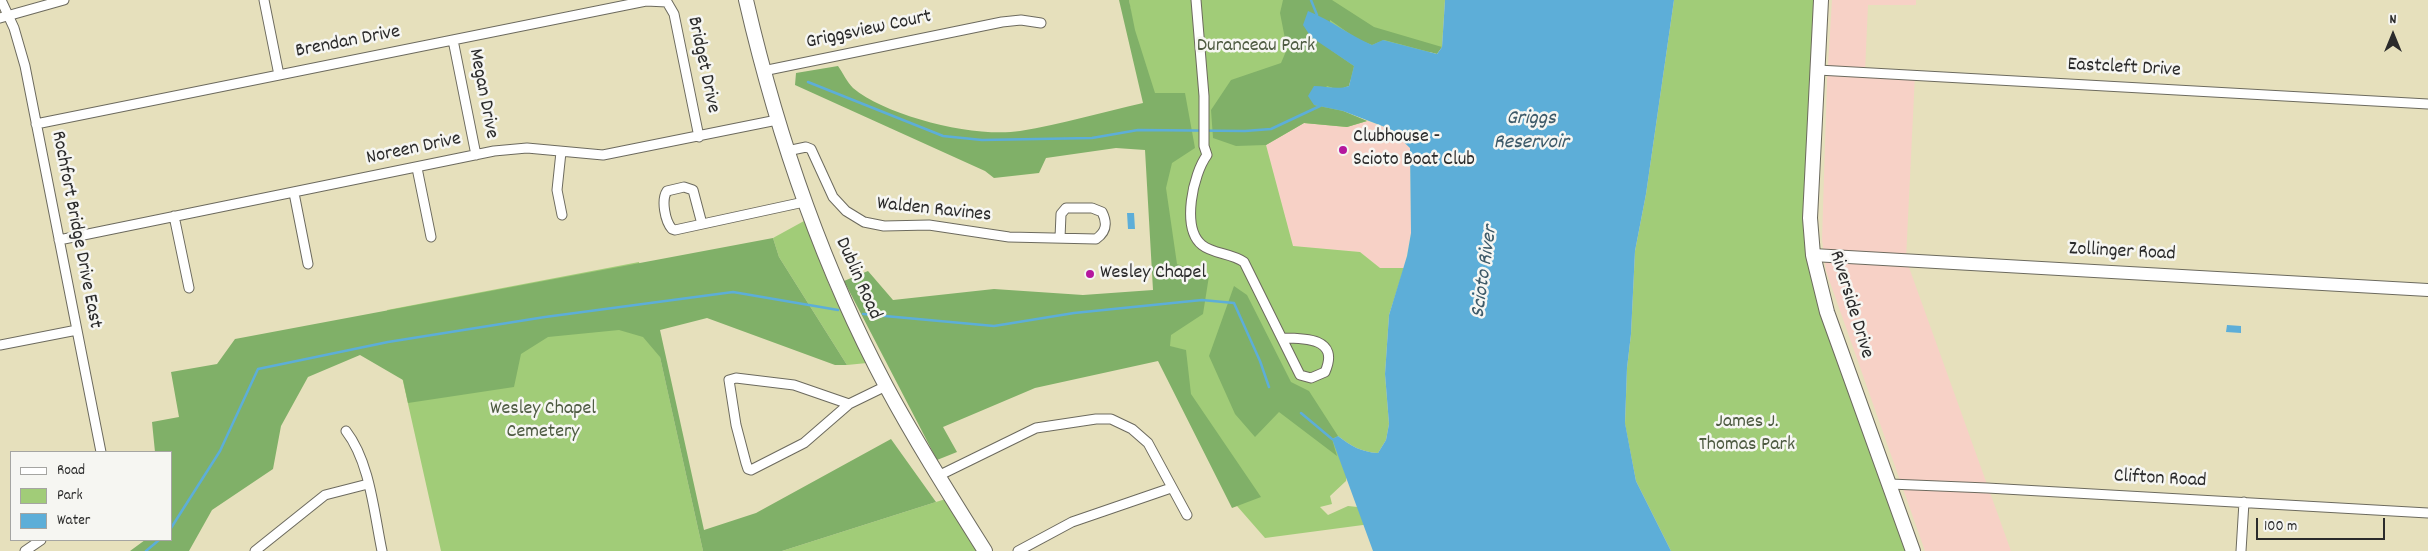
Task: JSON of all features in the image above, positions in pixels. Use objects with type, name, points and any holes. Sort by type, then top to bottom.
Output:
[{"type":"main road","name":"Dublin Road","points":[[746,0],[777,120],[804,202],[829,266],[886,386],[938,476],[985,551]]},
{"type":"main road","name":"Riverside Drive","points":[[1821,0],[1810,218],[1813,255],[1828,312],[1913,551]]},
{"type":"main road","name":"Zollinger Road","points":[[1813,255],[2428,290]]},
{"type":"street","name":"Rochfort Bridge Drive East","points":[[1,0],[5,17],[25,66],[101,451]]},
{"type":"street","points":[[5,17],[64,0]]},
{"type":"street","points":[[264,0],[279,75]]},
{"type":"street","points":[[1196,0],[1204,96],[1204,146],[1207,155],[1197,172],[1192,198],[1192,224],[1195,236],[1209,250],[1228,253],[1244,262],[1300,375],[1311,378],[1325,372],[1328,355],[1318,341],[1282,338]]},
{"type":"street","name":"Brendan Drive","points":[[36,124],[646,1],[668,2]]},
{"type":"street","name":"Bridget Drive","points":[[668,2],[674,14],[699,137]]},
{"type":"street","name":"Griggsview Court","points":[[763,71],[1002,22],[1021,20],[1041,23]]},
{"type":"street","name":"Megan Drive","points":[[453,40],[476,155]]},
{"type":"street","name":"Eastcleft Drive","points":[[1818,70],[2428,104]]},
{"type":"street","name":"Noreen Drive","points":[[59,240],[476,155],[527,148],[603,156],[777,120]]},
{"type":"street","name":"Walden Ravines","points":[[787,151],[806,147],[812,149],[833,197],[846,212],[864,222],[884,226],[929,225],[1008,237],[1096,239],[1103,234],[1106,226],[1102,212],[1092,208],[1066,208],[1061,214],[1060,238]]},
{"type":"street","points":[[560,152],[557,190],[562,215]]},
{"type":"street","points":[[417,168],[431,237]]},
{"type":"street","points":[[702,224],[692,190],[684,187],[667,191],[664,198],[668,223],[672,229],[702,224],[804,202]]},
{"type":"street","points":[[294,193],[308,264]]},
{"type":"street","points":[[174,216],[189,288]]},
{"type":"street","points":[[0,344],[77,330]]},
{"type":"street","points":[[849,404],[794,385],[763,380],[731,379],[728,385],[748,469],[754,470],[804,443],[849,404],[886,386]]},
{"type":"street","points":[[938,476],[1036,428],[1110,418],[1132,429],[1148,443],[1187,515]]},
{"type":"street","points":[[346,431],[357,445],[368,484],[382,551]]},
{"type":"street","points":[[255,551],[325,495],[368,484]]},
{"type":"street","name":"Clifton Road","points":[[1890,484],[2428,512]]},
{"type":"street","points":[[1018,551],[1072,522],[1171,488]]},
{"type":"street","points":[[2241,551],[2244,502]]},
{"type":"street","points":[[24,551],[39,541]]},
{"type":"shaded area","points":[[1832,0],[1916,0],[1916,5],[1868,5],[1865,71],[1915,74],[1906,259],[2011,551],[1925,551],[1826,271],[1822,239],[1827,81]]},
{"type":"shaded area","points":[[1367,121],[1390,129],[1410,148],[1411,233],[1404,268],[1380,268],[1360,252],[1293,246],[1266,145],[1304,123],[1347,127]]},
{"type":"green space","points":[[1119,0],[1129,0],[1135,30],[1155,93],[1185,93],[1195,148],[1172,163],[1166,188],[1177,264],[1209,276],[1203,314],[1171,335],[1170,346],[1186,350],[1191,394],[1261,497],[1232,508],[1158,361],[1035,388],[943,427],[957,452],[937,460],[844,281],[868,271],[893,300],[994,289],[1083,295],[1153,290],[1145,150],[1116,148],[1046,158],[1039,173],[994,178],[985,171],[795,85],[796,73],[838,66],[853,88],[888,108],[933,123],[980,131],[1020,131],[1143,103]]},
{"type":"green space","name":"Duranceau Park","points":[[1129,0],[1445,0],[1442,47],[1308,96],[1367,121],[1347,127],[1304,123],[1266,145],[1293,246],[1360,252],[1380,268],[1404,268],[1389,315],[1385,374],[1389,424],[1386,440],[1378,453],[1356,448],[1338,436],[1347,475],[1346,481],[1330,496],[1332,504],[1320,507],[1328,515],[1348,506],[1367,508],[1378,523],[1265,538],[1237,506],[1161,354],[1170,271]]},
{"type":"green space","points":[[1283,0],[1332,0],[1374,27],[1442,47],[1437,54],[1384,40],[1372,45],[1357,39],[1330,20],[1331,50],[1354,66],[1349,86],[1338,90],[1327,86],[1314,105],[1343,111],[1367,121],[1347,127],[1304,123],[1266,145],[1236,146],[1213,138],[1211,110],[1231,80],[1281,63],[1287,49],[1280,13]]},
{"type":"green space","name":"James J. Thomas Park","points":[[1674,0],[1821,0],[1813,255],[1913,551],[1671,551],[1636,481],[1625,424],[1635,251],[1646,194]]},
{"type":"green space","points":[[804,221],[830,287],[867,363],[847,365],[779,257],[773,238]]},
{"type":"green space","points":[[773,238],[779,257],[847,365],[835,365],[707,318],[660,330],[704,530],[756,513],[891,439],[936,502],[782,551],[703,551],[660,357],[643,337],[619,330],[548,337],[521,354],[514,387],[408,403],[403,380],[360,355],[308,377],[281,426],[273,469],[212,510],[189,551],[130,551],[144,541],[172,541],[172,451],[155,451],[152,422],[179,417],[171,372],[217,364],[235,339]]},
{"type":"green space","name":"Wesley Chapel Cemetery","points":[[639,262],[703,551],[441,551],[387,310]]},
{"type":"green space","points":[[1234,286],[1247,295],[1291,382],[1309,391],[1338,436],[1332,439],[1337,456],[1279,412],[1255,437],[1235,414],[1209,356]]},
{"type":"green space","points":[[952,497],[985,551],[782,551],[936,502]]},
{"type":"water","name":"Griggs Reservoir","points":[[1445,0],[1674,0],[1646,194],[1635,251],[1625,423],[1636,481],[1671,551],[1373,551],[1332,439],[1338,436],[1356,448],[1378,453],[1386,440],[1389,424],[1385,374],[1389,315],[1407,256],[1411,233],[1410,148],[1390,129],[1343,111],[1314,105],[1308,96],[1314,86],[1336,88],[1349,86],[1354,66],[1311,37],[1303,25],[1308,11],[1372,45],[1383,40],[1437,54],[1442,47]]},
{"type":"water","points":[[1127,213],[1134,213],[1135,229],[1128,229]]},
{"type":"water","points":[[2227,325],[2241,326],[2241,333],[2226,332]]},
{"type":"waterway","points":[[1311,0],[1317,15]]},
{"type":"waterway","points":[[808,82],[943,136],[982,140],[1092,138],[1138,130],[1245,131],[1271,129],[1320,106]]},
{"type":"waterway","points":[[172,526],[220,451],[258,369],[388,342],[545,317],[733,292],[838,310]]},
{"type":"waterway","points":[[863,314],[994,326],[1074,313],[1202,300],[1234,303],[1260,361],[1269,387]]},
{"type":"waterway","points":[[1301,413],[1332,439]]},
{"type":"waterway","points":[[146,551],[158,541]]},
{"type":"place","name":"Clubhouse - Scioto Boat Club","points":[[1343,150]]},
{"type":"place","name":"Wesley Chapel","points":[[1090,274]]},
{"type":"water label","name":"Scioto River","points":[[1486,272]]}]
